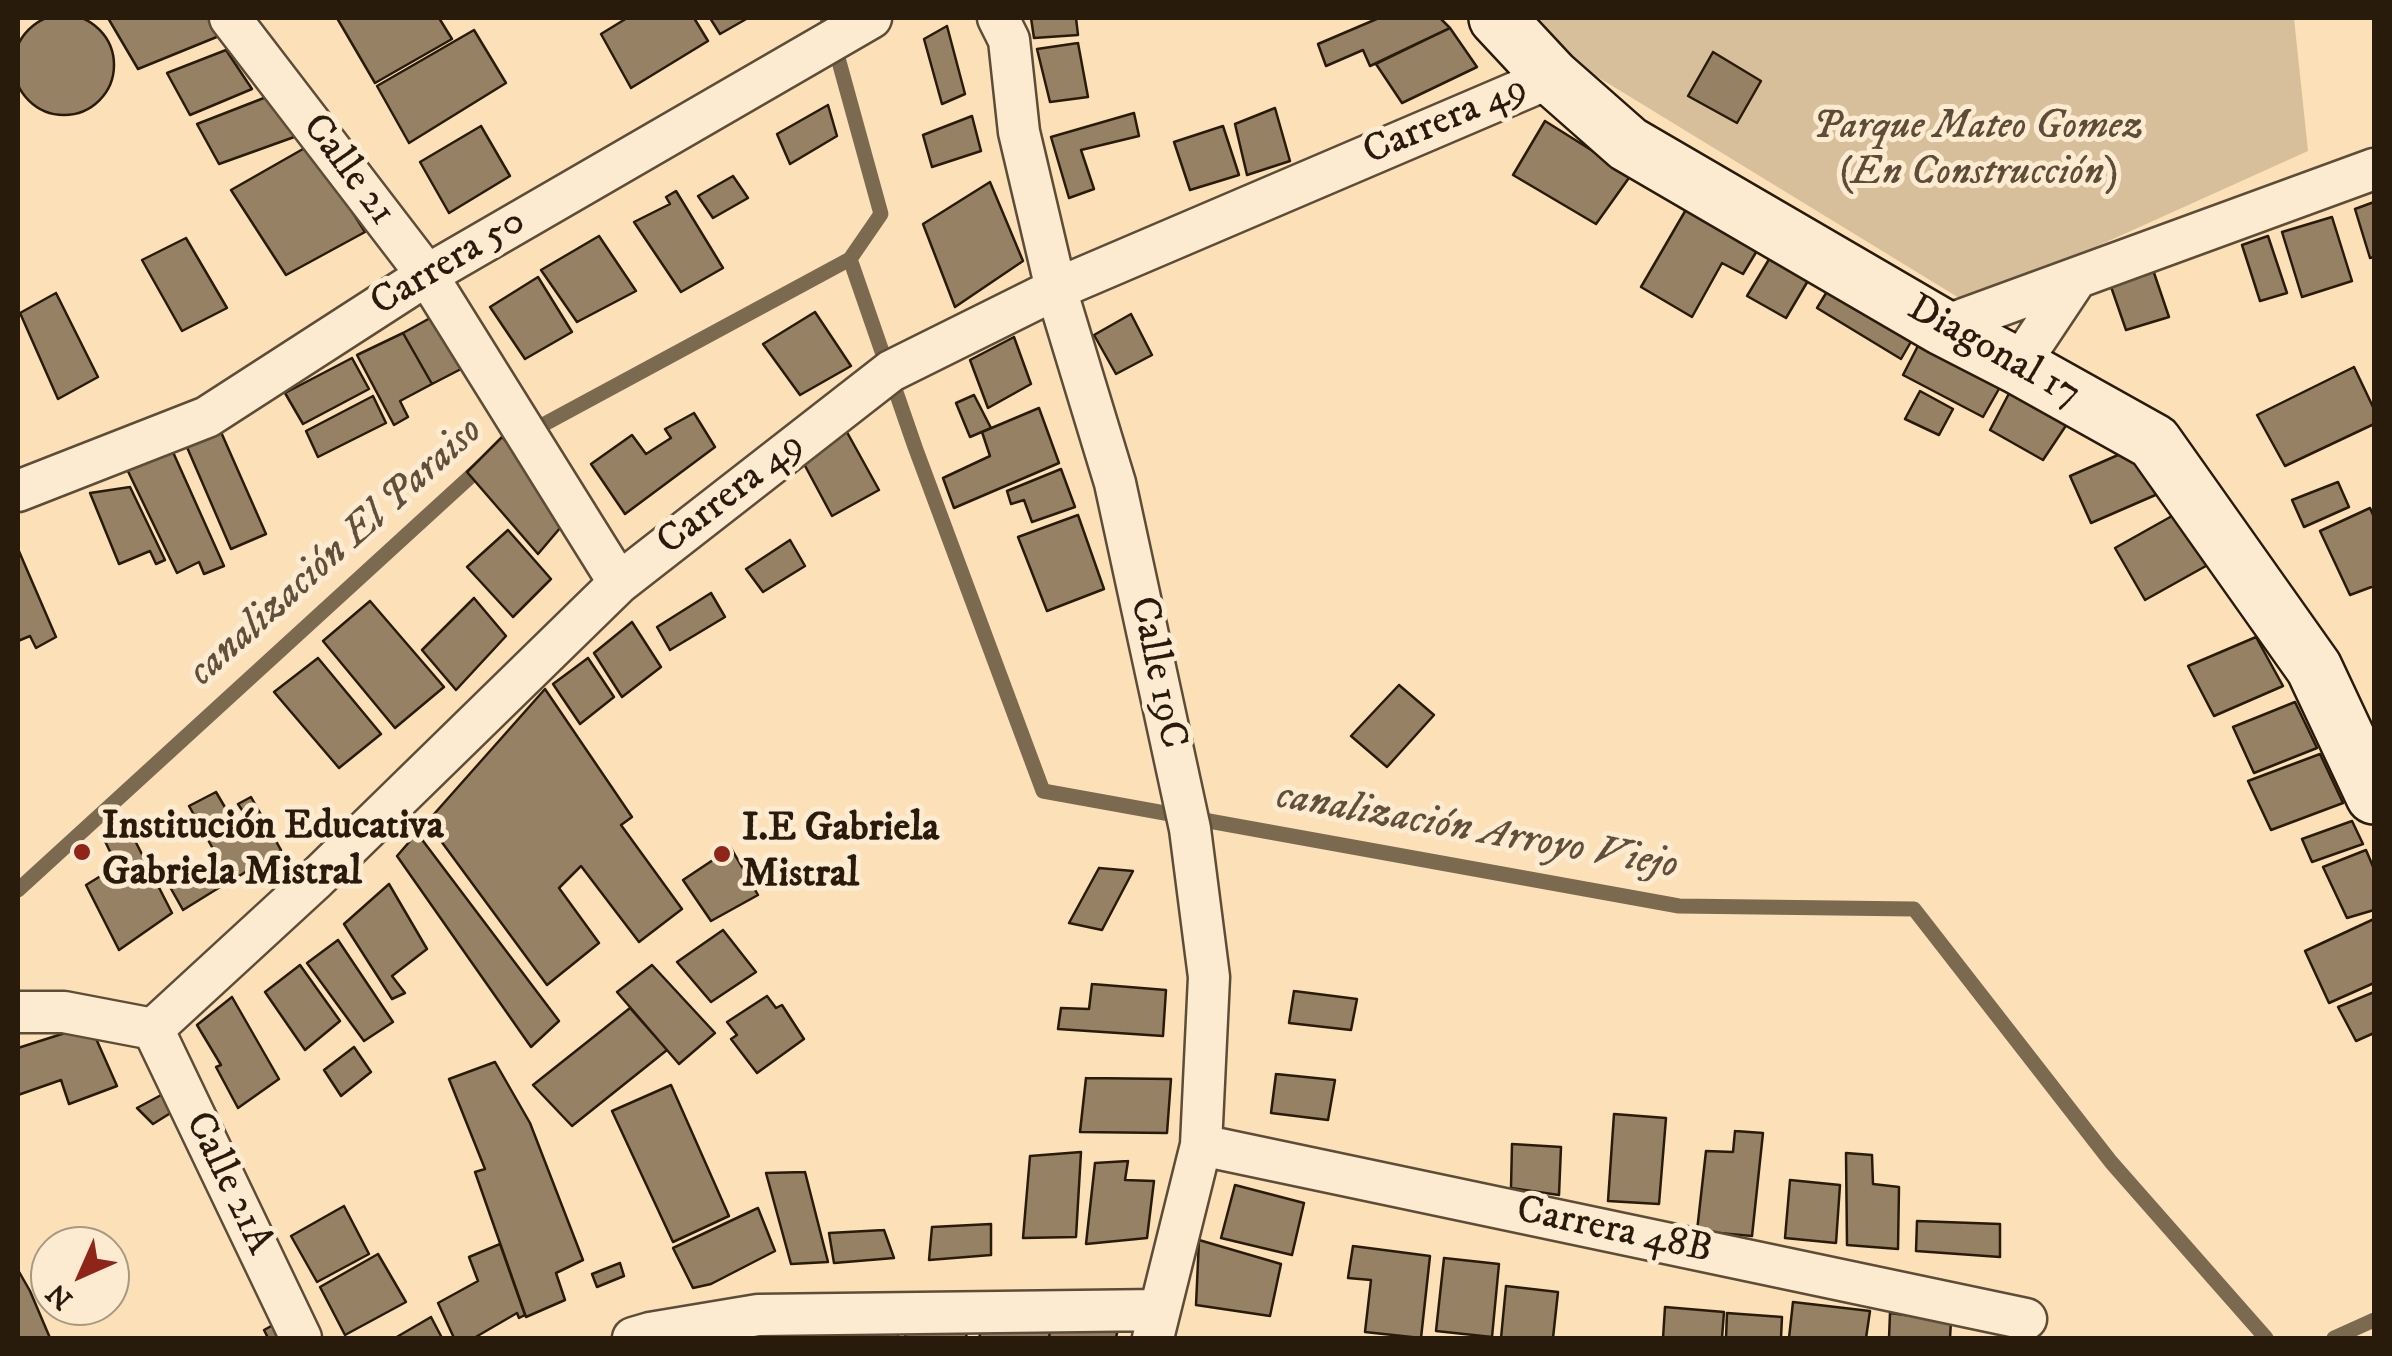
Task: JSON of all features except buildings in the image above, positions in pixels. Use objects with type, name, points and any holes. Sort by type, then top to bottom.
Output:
[{"type":"street","name":"Calle 21","points":[[230,18],[427,275],[618,583]]},
{"type":"street","name":"Calle 19C","points":[[998,18],[1009,40],[1019,132],[1056,289],[1115,483],[1190,829],[1209,978],[1202,1145],[1156,1324]]},
{"type":"street","name":"Diagonal 17","points":[[1497,18],[1552,77],[1628,144],[1942,328],[2154,442],[2314,668],[2374,796]]},
{"type":"street","name":"Carrera 50","points":[[18,491],[206,417],[427,275],[862,23]]},
{"type":"street","name":"Carrera 49","points":[[153,1030],[316,879],[618,583],[891,371],[1056,289],[1552,77]]},
{"type":"street","points":[[1942,328],[2374,169]]},
{"type":"street","points":[[2018,366],[2076,278]]},
{"type":"street","points":[[18,1012],[64,1012],[153,1030]]},
{"type":"street","name":"Calle 21A","points":[[153,1030],[301,1338]]},
{"type":"street","name":"Carrera 48B","points":[[1202,1145],[2026,1318]]},
{"type":"street","points":[[633,1338],[758,1315],[1156,1324]]},
{"type":"green space","name":"Parque Mateo Gomez (En Construcción)","points":[[1519,18],[2294,18],[2308,151],[1969,304],[1534,38]]},
{"type":"waterway","name":"canalización El Paraiso","points":[[526,434],[850,259],[881,214],[827,18]]},
{"type":"waterway","name":"canalización Arroyo Viejo","points":[[850,259],[915,447],[1043,791],[1679,906],[1914,909],[2111,1162],[2266,1338]]},
{"type":"waterway","name":"canalización El Paraiso","points":[[18,890],[483,465]]},
{"type":"waterway","name":"canalización Arroyo Viejo","points":[[2334,1338],[2374,1320]]},
{"type":"place","name":"Institución Educativa Gabriela Mistral","points":[[82,852]]},
{"type":"place","name":"I.E Gabriela Mistral","points":[[722,854]]}]
